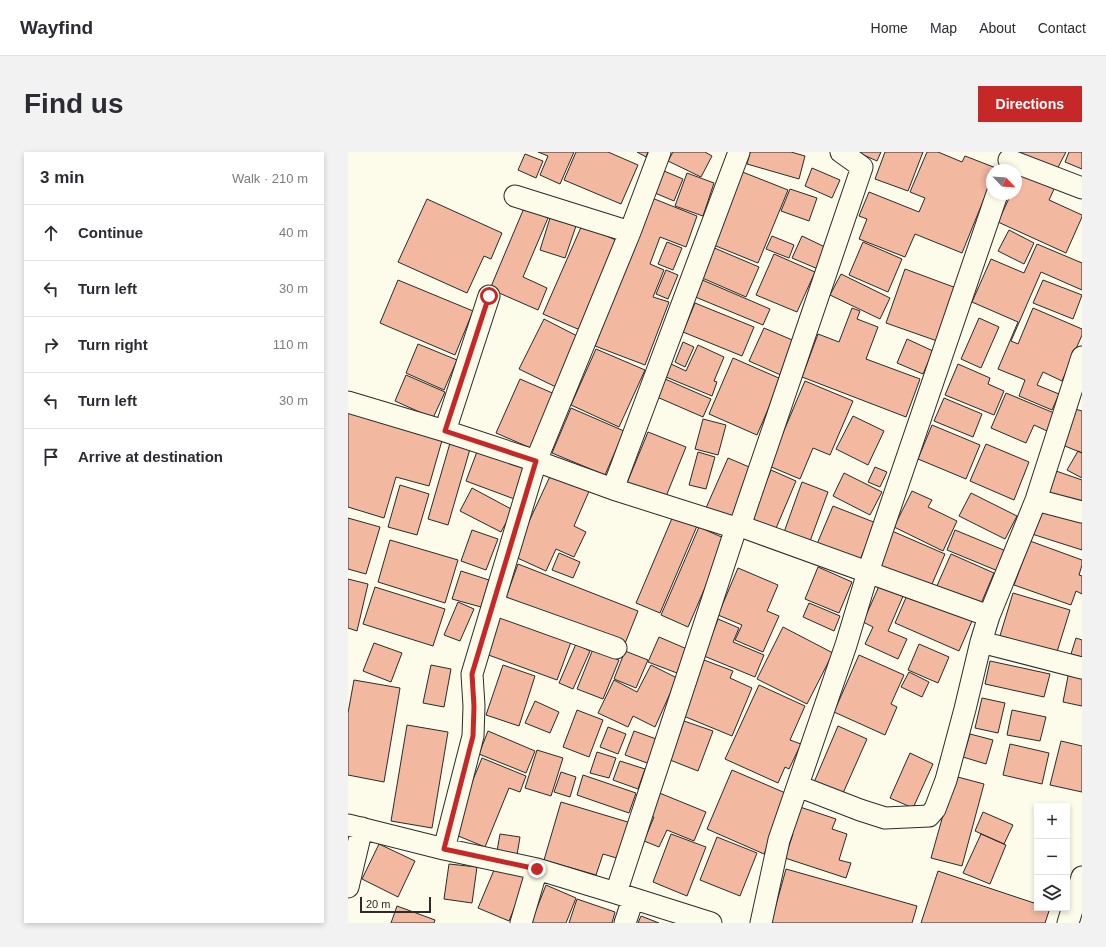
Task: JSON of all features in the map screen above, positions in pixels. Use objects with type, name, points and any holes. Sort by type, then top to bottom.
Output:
[{"type":"street","points":[[444,849],[473,736],[474,706],[472,674],[536,461],[630,232],[660,152]]},
{"type":"street","points":[[613,489],[738,152]]},
{"type":"street","points":[[625,923],[625,896],[738,527],[862,167],[840,152]]},
{"type":"street","points":[[1009,161],[1082,188]]},
{"type":"street","points":[[515,196],[630,232]]},
{"type":"street","points":[[761,923],[778,840],[846,645],[868,572],[995,200]]},
{"type":"street","points":[[445,431],[489,296]]},
{"type":"street","points":[[798,786],[885,818],[929,816],[935,809],[946,780],[989,616],[1036,500],[1082,357]]},
{"type":"street","points":[[348,402],[445,431],[536,461],[613,489],[738,527],[989,616]]},
{"type":"street","points":[[1036,500],[1082,512]]},
{"type":"street","points":[[493,604],[616,648]]},
{"type":"street","points":[[981,642],[1082,668]]},
{"type":"street","points":[[348,887],[355,826],[444,849],[537,869],[711,923]]},
{"type":"street","points":[[521,923],[537,869]]},
{"type":"street","points":[[1068,923],[1082,877]]},
{"type":"building","points":[[538,152],[574,152],[560,184],[540,175],[548,156]]},
{"type":"building","points":[[576,152],[608,152],[638,165],[621,204],[564,180]]},
{"type":"building","points":[[637,152],[648,152],[646,157]]},
{"type":"building","points":[[673,152],[705,152],[712,156],[701,177],[668,161]]},
{"type":"building","points":[[750,152],[791,152],[805,156],[799,179],[747,164]]},
{"type":"building","points":[[857,152],[881,152],[877,161]]},
{"type":"building","points":[[885,152],[923,152],[908,191],[875,179]]},
{"type":"building","points":[[927,152],[938,152],[962,162],[965,156],[986,164],[986,194],[962,253],[915,234],[905,257],[859,239],[867,219],[859,216],[869,192],[919,212],[925,198],[910,192]]},
{"type":"building","points":[[1022,152],[1066,152],[1055,173],[1020,155]]},
{"type":"building","points":[[1069,152],[1082,152],[1082,169],[1065,162]]},
{"type":"building","points":[[525,154],[543,161],[536,178],[518,170]]},
{"type":"building","points":[[812,168],[840,180],[832,198],[805,186]]},
{"type":"building","points":[[664,171],[683,179],[674,201],[655,193]]},
{"type":"building","points":[[740,171],[788,190],[758,263],[711,244]]},
{"type":"building","points":[[1022,172],[1055,187],[1049,200],[1082,215],[1066,253],[998,222],[1008,200],[1022,200]]},
{"type":"building","points":[[687,173],[714,183],[703,216],[675,206]]},
{"type":"building","points":[[790,189],[817,198],[809,221],[781,211]]},
{"type":"building","points":[[652,198],[697,216],[686,247],[660,237],[650,264],[664,270],[653,297],[669,302],[645,365],[595,346]]},
{"type":"building","points":[[427,199],[502,233],[491,259],[484,256],[467,293],[398,262]]},
{"type":"building","points":[[524,208],[548,218],[523,277],[547,288],[538,310],[490,289]]},
{"type":"building","points":[[550,218],[576,226],[565,258],[540,250]]},
{"type":"building","points":[[582,225],[618,241],[580,330],[543,314]]},
{"type":"building","points":[[1009,230],[1034,243],[1024,264],[998,251]]},
{"type":"building","points":[[772,236],[794,245],[789,258],[766,249]]},
{"type":"building","points":[[802,236],[827,248],[818,269],[792,258]]},
{"type":"building","points":[[667,242],[682,248],[673,270],[658,264]]},
{"type":"building","points":[[863,242],[902,259],[888,292],[849,275]]},
{"type":"building","points":[[1037,244],[1082,263],[1082,290],[1041,272],[1011,341],[1018,344],[1033,308],[1082,329],[1082,335],[1062,381],[1043,372],[1037,385],[1059,394],[1052,410],[1019,396],[1025,380],[998,369],[1018,322],[972,302],[991,259],[1024,273]]},
{"type":"building","points":[[712,247],[759,267],[746,297],[700,277]]},
{"type":"building","points":[[774,254],[815,272],[797,312],[756,295]]},
{"type":"building","points":[[905,269],[959,289],[940,342],[886,323]]},
{"type":"building","points":[[666,270],[678,275],[668,299],[656,294]]},
{"type":"building","points":[[841,274],[890,298],[880,319],[830,295]]},
{"type":"building","points":[[700,279],[770,309],[763,325],[693,296]]},
{"type":"building","points":[[398,280],[473,311],[455,355],[380,323]]},
{"type":"building","points":[[1043,280],[1082,295],[1073,319],[1033,303]]},
{"type":"building","points":[[695,303],[754,327],[742,356],[683,332]]},
{"type":"building","points":[[852,308],[860,311],[857,319],[878,327],[866,359],[920,379],[906,417],[802,377],[818,334],[839,342]]},
{"type":"building","points":[[979,318],[999,327],[981,368],[961,359]]},
{"type":"building","points":[[544,319],[583,339],[558,388],[519,369]]},
{"type":"building","points":[[764,328],[797,342],[783,376],[749,361]]},
{"type":"building","points":[[907,339],[933,351],[923,374],[897,363]]},
{"type":"building","points":[[683,342],[694,347],[685,367],[675,362]]},
{"type":"building","points":[[418,344],[457,360],[444,390],[406,373]]},
{"type":"building","points":[[698,345],[724,357],[714,381],[717,382],[712,396],[666,377],[671,364],[686,371]]},
{"type":"building","points":[[596,349],[645,370],[619,427],[571,405]]},
{"type":"building","points":[[733,358],[781,379],[757,435],[709,414]]},
{"type":"building","points":[[958,364],[990,378],[988,384],[1004,391],[994,415],[945,395]]},
{"type":"building","points":[[406,375],[445,392],[433,418],[395,401]]},
{"type":"building","points":[[520,379],[557,395],[533,449],[496,433]]},
{"type":"building","points":[[665,379],[711,399],[703,417],[657,397]]},
{"type":"building","points":[[805,381],[853,401],[830,455],[813,448],[800,479],[769,466]]},
{"type":"building","points":[[1006,393],[1054,413],[1047,431],[1034,425],[1026,443],[991,428]]},
{"type":"building","points":[[944,398],[982,414],[973,437],[934,421]]},
{"type":"building","points":[[571,408],[624,431],[605,475],[552,453]]},
{"type":"building","points":[[348,409],[443,437],[429,486],[396,477],[384,518],[348,507]]},
{"type":"building","points":[[1075,409],[1082,411],[1082,453],[1060,444]]},
{"type":"building","points":[[853,416],[884,431],[868,465],[836,449]]},
{"type":"building","points":[[703,419],[726,425],[718,455],[695,449]]},
{"type":"building","points":[[932,425],[980,445],[966,479],[918,459]]},
{"type":"building","points":[[648,432],[686,447],[665,499],[627,483]]},
{"type":"building","points":[[450,443],[470,449],[448,525],[428,519]]},
{"type":"building","points":[[986,444],[1029,462],[1014,500],[970,481]]},
{"type":"building","points":[[478,449],[528,468],[517,500],[466,481]]},
{"type":"building","points":[[1078,451],[1082,453],[1082,478],[1067,470]]},
{"type":"building","points":[[698,452],[715,457],[706,489],[689,485]]},
{"type":"building","points":[[728,458],[754,469],[732,520],[706,508]]},
{"type":"building","points":[[875,467],[887,472],[880,487],[868,482]]},
{"type":"building","points":[[771,470],[796,481],[774,533],[749,523]]},
{"type":"building","points":[[1056,471],[1082,480],[1082,505],[1049,494]]},
{"type":"building","points":[[552,472],[590,489],[574,526],[586,532],[574,557],[556,549],[546,571],[513,556]]},
{"type":"building","points":[[844,473],[882,492],[870,515],[833,496]]},
{"type":"building","points":[[802,482],[828,492],[809,544],[783,535]]},
{"type":"building","points":[[400,485],[429,494],[417,535],[388,527]]},
{"type":"building","points":[[472,488],[513,510],[501,532],[460,511]]},
{"type":"building","points":[[912,491],[932,500],[928,507],[957,521],[943,551],[894,527]]},
{"type":"building","points":[[971,493],[1017,516],[1005,539],[959,516]]},
{"type":"building","points":[[1042,504],[1082,517],[1082,550],[1032,534]]},
{"type":"building","points":[[833,506],[876,523],[859,562],[817,544]]},
{"type":"building","points":[[673,516],[697,526],[660,613],[636,603]]},
{"type":"building","points":[[348,518],[380,527],[366,574],[348,569]]},
{"type":"building","points":[[699,527],[726,539],[688,627],[661,615]]},
{"type":"building","points":[[472,530],[498,539],[486,570],[461,561]]},
{"type":"building","points":[[955,530],[1006,551],[998,571],[947,550]]},
{"type":"building","points":[[892,531],[945,554],[929,591],[876,568]]},
{"type":"building","points":[[390,540],[458,560],[445,603],[378,582]]},
{"type":"building","points":[[1030,541],[1082,560],[1079,575],[1082,576],[1082,594],[1076,591],[1071,605],[1014,585]]},
{"type":"building","points":[[559,553],[580,562],[573,578],[552,570]]},
{"type":"building","points":[[951,554],[994,573],[980,606],[936,588]]},
{"type":"building","points":[[518,564],[638,611],[624,646],[505,600]]},
{"type":"building","points":[[818,567],[852,582],[839,613],[805,599]]},
{"type":"building","points":[[738,568],[778,585],[767,611],[779,616],[763,652],[735,640],[742,625],[718,615]]},
{"type":"building","points":[[461,571],[489,580],[481,607],[452,599]]},
{"type":"building","points":[[348,579],[368,584],[357,631],[348,628]]},
{"type":"building","points":[[880,584],[904,594],[888,631],[907,639],[898,659],[865,644],[873,627],[863,622]]},
{"type":"building","points":[[375,587],[445,609],[433,646],[363,624]]},
{"type":"building","points":[[908,593],[972,621],[959,651],[895,623]]},
{"type":"building","points":[[1013,593],[1070,610],[1056,655],[999,639]]},
{"type":"building","points":[[458,602],[474,609],[460,641],[444,635]]},
{"type":"building","points":[[809,603],[840,616],[834,631],[803,617]]},
{"type":"building","points":[[497,615],[571,642],[557,680],[483,653]]},
{"type":"building","points":[[718,619],[739,628],[733,642],[764,655],[755,677],[704,656]]},
{"type":"building","points":[[783,627],[833,653],[807,704],[757,679]]},
{"type":"building","points":[[659,637],[687,649],[677,673],[648,662]]},
{"type":"building","points":[[1076,638],[1082,640],[1082,657],[1071,654]]},
{"type":"building","points":[[374,643],[402,653],[391,682],[363,671]]},
{"type":"building","points":[[576,644],[590,651],[573,689],[559,683]]},
{"type":"building","points":[[919,644],[949,657],[938,683],[908,670]]},
{"type":"building","points":[[593,649],[619,660],[603,699],[577,689]]},
{"type":"building","points":[[625,651],[648,660],[636,688],[614,679]]},
{"type":"building","points":[[859,655],[904,675],[891,704],[897,707],[885,735],[834,712]]},
{"type":"building","points":[[704,660],[733,671],[730,678],[752,688],[732,736],[681,715]]},
{"type":"building","points":[[990,661],[1050,674],[1044,697],[985,684]]},
{"type":"building","points":[[431,665],[451,669],[444,707],[423,703]]},
{"type":"building","points":[[503,665],[535,676],[519,726],[486,715]]},
{"type":"building","points":[[651,665],[677,678],[655,727],[633,716],[628,727],[598,713],[614,680],[637,692]]},
{"type":"building","points":[[1069,671],[1082,673],[1082,706],[1063,702]]},
{"type":"building","points":[[909,672],[929,682],[922,697],[901,687]]},
{"type":"building","points":[[354,680],[400,688],[384,782],[348,775],[348,713]]},
{"type":"building","points":[[759,685],[805,706],[790,740],[801,744],[789,769],[785,767],[778,783],[725,759]]},
{"type":"building","points":[[982,698],[1005,703],[998,733],[975,728]]},
{"type":"building","points":[[535,701],[559,712],[550,733],[525,723]]},
{"type":"building","points":[[577,710],[603,720],[589,757],[563,747]]},
{"type":"building","points":[[1012,710],[1046,717],[1040,741],[1007,735]]},
{"type":"building","points":[[684,721],[713,731],[698,771],[670,760]]},
{"type":"building","points":[[407,725],[448,732],[432,828],[391,821]]},
{"type":"building","points":[[838,726],[867,739],[840,800],[812,787]]},
{"type":"building","points":[[608,727],[626,734],[618,754],[600,747]]},
{"type":"building","points":[[488,731],[535,751],[526,773],[479,754]]},
{"type":"building","points":[[634,731],[659,740],[650,764],[625,755]]},
{"type":"building","points":[[970,734],[993,740],[986,764],[963,757]]},
{"type":"building","points":[[1061,741],[1082,746],[1082,792],[1050,785]]},
{"type":"building","points":[[1010,744],[1049,753],[1042,784],[1003,775]]},
{"type":"building","points":[[537,750],[563,758],[551,796],[525,788]]},
{"type":"building","points":[[597,752],[616,758],[609,778],[590,773]]},
{"type":"building","points":[[910,753],[933,764],[913,808],[890,798]]},
{"type":"building","points":[[482,758],[526,776],[520,792],[509,788],[485,847],[451,833]]},
{"type":"building","points":[[620,761],[645,769],[638,789],[613,780]]},
{"type":"building","points":[[732,770],[790,795],[764,854],[707,829]]},
{"type":"building","points":[[561,772],[576,777],[570,797],[554,792]]},
{"type":"building","points":[[583,775],[636,793],[629,813],[577,795]]},
{"type":"building","points":[[954,776],[984,784],[962,866],[931,858]]},
{"type":"building","points":[[657,792],[706,812],[694,841],[667,830],[659,847],[644,841],[654,817],[648,815]]},
{"type":"building","points":[[561,802],[631,823],[620,859],[603,854],[596,875],[544,860]]},
{"type":"building","points":[[800,807],[836,819],[832,829],[847,834],[839,860],[851,863],[846,878],[785,858]]},
{"type":"building","points":[[983,812],[1013,825],[1004,844],[975,831]]},
{"type":"building","points":[[500,834],[520,837],[517,855],[497,851]]},
{"type":"building","points":[[671,834],[706,847],[687,896],[653,882]]},
{"type":"building","points":[[981,834],[1006,845],[990,884],[963,873]]},
{"type":"building","points":[[717,837],[757,853],[740,896],[700,880]]},
{"type":"building","points":[[379,844],[415,861],[398,897],[362,879]]},
{"type":"building","points":[[497,863],[528,875],[509,921],[478,908]]},
{"type":"building","points":[[449,864],[477,867],[472,903],[444,899]]},
{"type":"building","points":[[786,869],[917,906],[912,923],[771,923]]},
{"type":"building","points":[[938,871],[1034,903],[1034,911],[1049,911],[1045,923],[921,923]]},
{"type":"building","points":[[546,885],[576,898],[566,923],[531,923]]},
{"type":"building","points":[[577,899],[615,912],[612,923],[569,923]]},
{"type":"building","points":[[397,906],[435,920],[434,923],[391,923]]},
{"type":"building","points":[[641,916],[659,923],[638,923]]},
{"type":"route","points":[[489,296],[445,431],[536,461],[472,674],[474,706],[473,736],[444,849],[537,869]]}]
